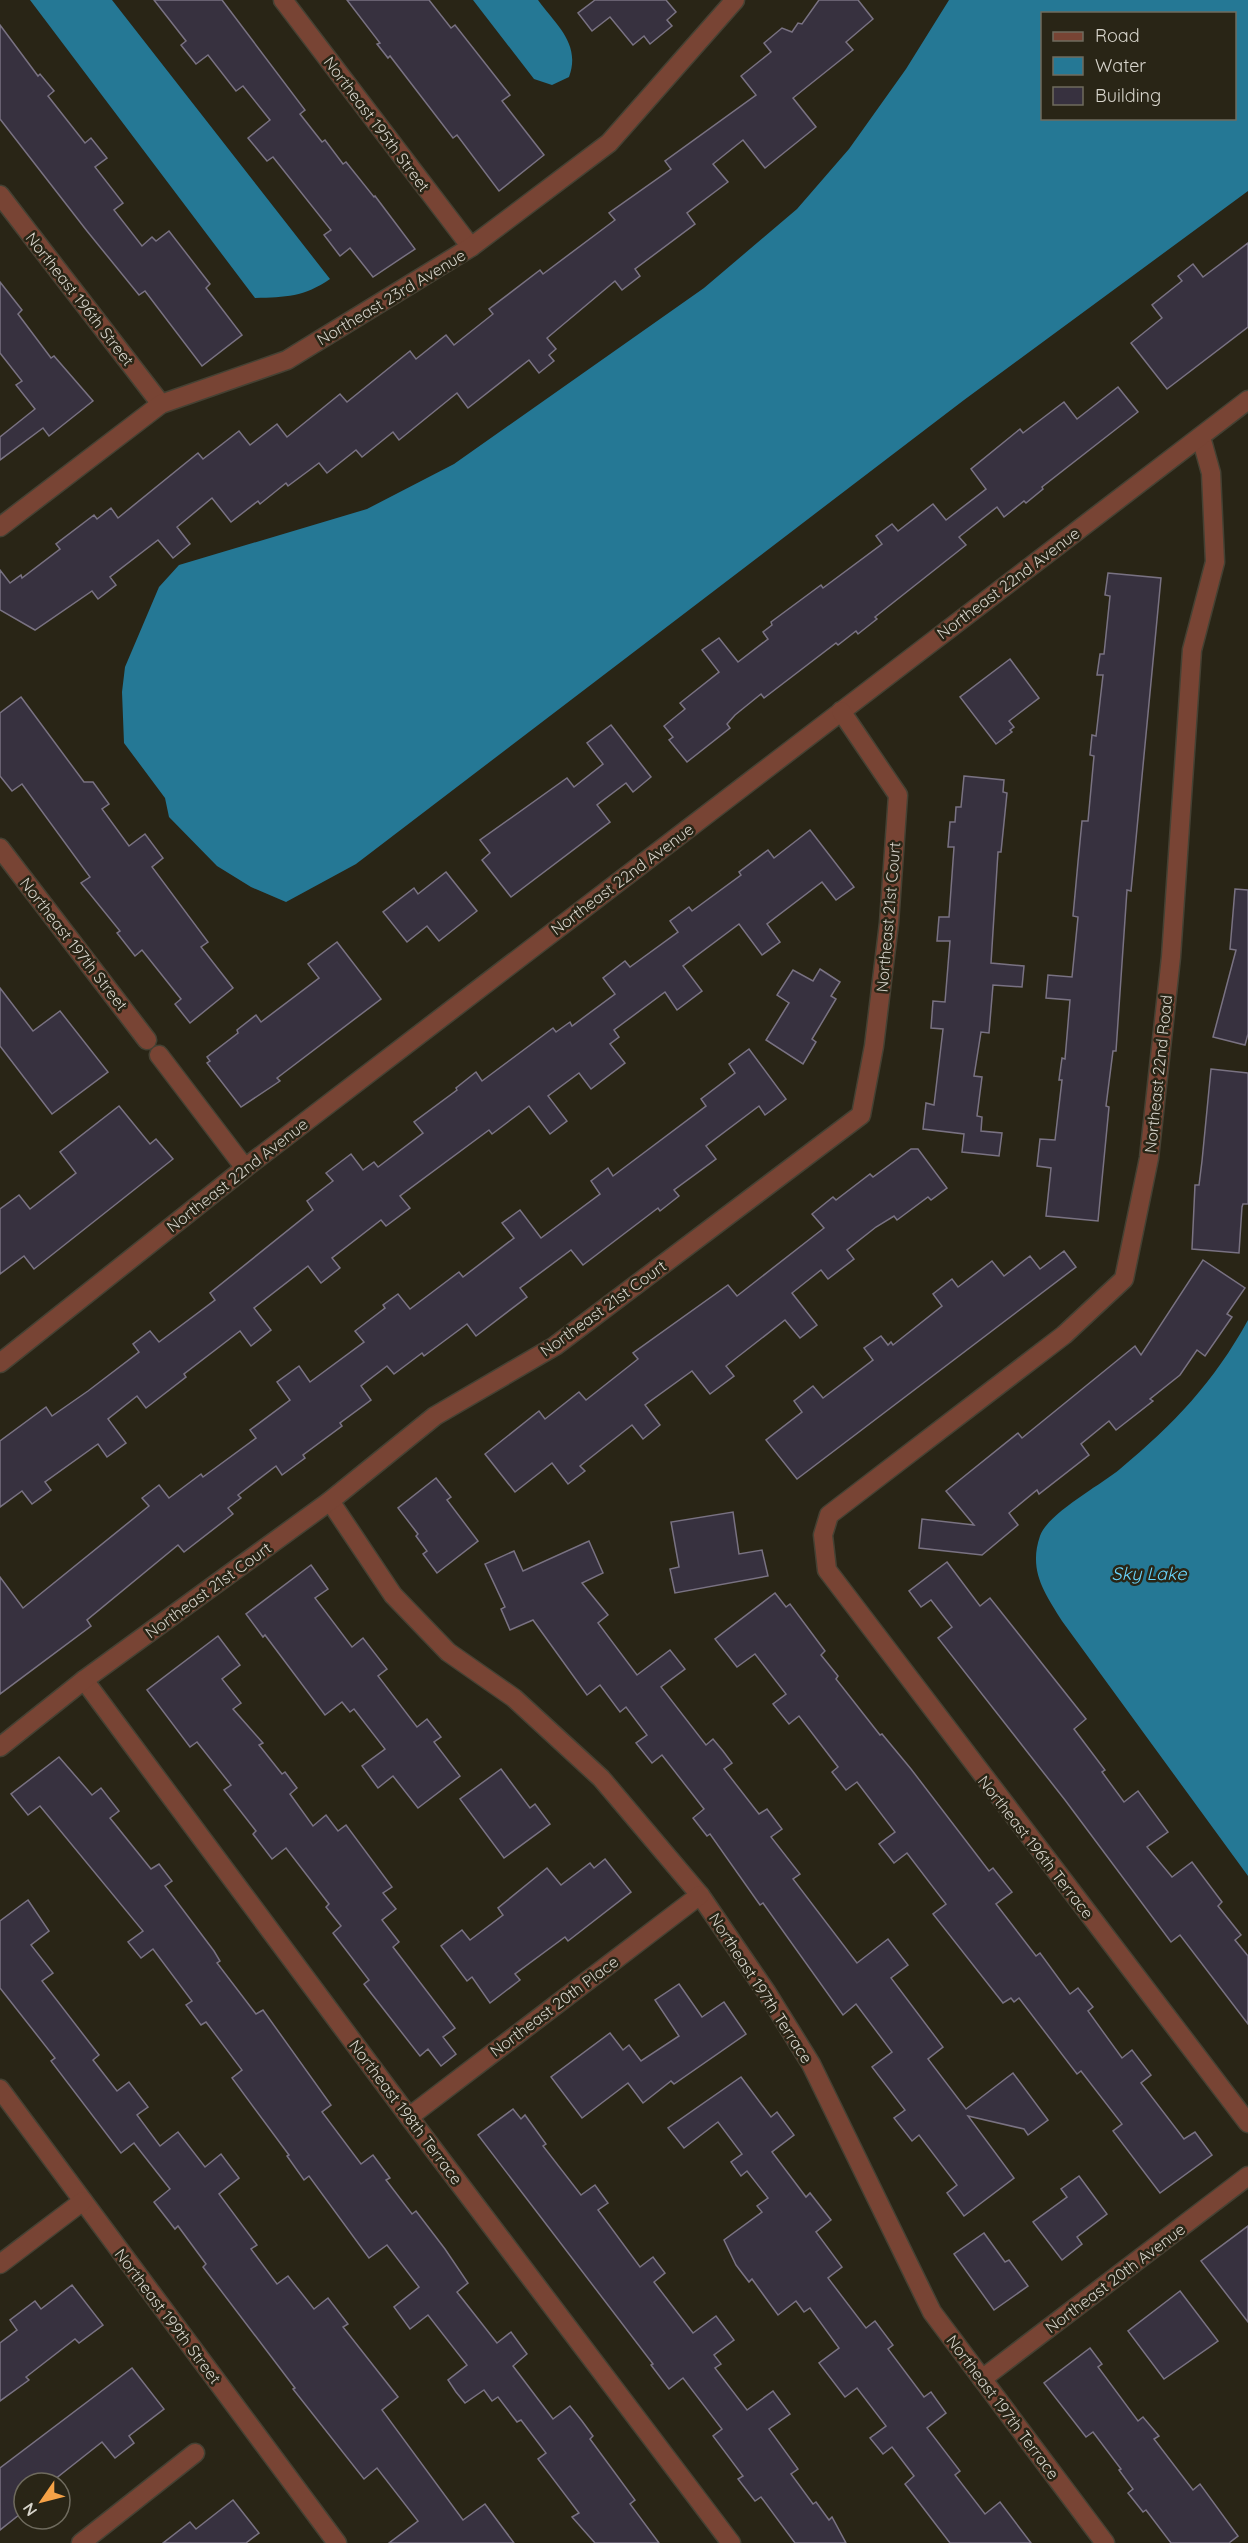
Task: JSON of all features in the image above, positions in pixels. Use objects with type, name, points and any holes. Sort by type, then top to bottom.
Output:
[{"type":"street","name":"Northeast 195th Street","points":[[283,0],[471,247]]},
{"type":"street","name":"Northeast 23rd Avenue","points":[[0,526],[161,404],[287,360],[471,247],[609,143],[732,1]]},
{"type":"street","name":"Northeast 196th Street","points":[[0,195],[161,404]]},
{"type":"street","name":"Northeast 22nd Avenue","points":[[0,1363],[245,1168],[1248,400]]},
{"type":"street","name":"Northeast 22nd Road","points":[[827,1570],[823,1535],[829,1515],[1064,1335],[1124,1279],[1149,1158],[1171,957],[1192,650],[1215,562],[1211,473],[1201,437]]},
{"type":"street","name":"Northeast 21st Court","points":[[0,1747],[84,1680],[330,1501],[435,1416],[555,1346],[861,1114],[874,1046],[889,923],[898,795],[841,711]]},
{"type":"street","name":"Northeast 197th Street","points":[[0,848],[147,1040]]},
{"type":"street","points":[[159,1055],[245,1168]]},
{"type":"street","name":"Northeast 197th Terrace","points":[[330,1501],[393,1595],[448,1652],[514,1698],[601,1778],[700,1895],[767,1993],[811,2064],[932,2312],[1105,2543]]},
{"type":"street","name":"Northeast 196th Terrace","points":[[827,1570],[1248,2123]]},
{"type":"street","name":"Northeast 198th Terrace","points":[[84,1680],[409,2117],[731,2543]]},
{"type":"street","name":"Northeast 20th Place","points":[[409,2117],[700,1895]]},
{"type":"street","name":"Northeast 199th Street","points":[[0,2089],[337,2543]]},
{"type":"street","name":"Northeast 20th Avenue","points":[[982,2379],[1248,2176]]},
{"type":"street","points":[[0,2264],[83,2201]]},
{"type":"street","points":[[81,2543],[195,2453]]},
{"type":"water","points":[[30,0],[112,0],[330,279],[303,293],[255,298]]},
{"type":"water","points":[[473,0],[538,0],[559,27],[569,45],[572,65],[569,77],[552,85],[534,79]]},
{"type":"water","points":[[949,0],[1248,0],[1248,191],[964,400],[356,864],[286,902],[251,887],[217,866],[169,817],[165,798],[124,743],[122,692],[125,667],[159,587],[179,565],[367,509],[454,464],[704,288],[797,209],[849,149],[906,69]]},
{"type":"water","name":"Sky Lake","points":[[1248,1320],[1248,1876],[1062,1621],[1044,1591],[1036,1560],[1040,1536],[1045,1527],[1064,1509],[1120,1469],[1192,1401],[1221,1363]]},
{"type":"building","points":[[154,0],[222,0],[305,110],[300,114],[322,142],[325,140],[343,164],[346,162],[375,196],[415,249],[373,277],[350,248],[340,256],[324,235],[331,230],[273,157],[267,161],[248,138],[270,120],[243,86],[236,91],[208,55],[196,64],[181,45],[186,41]]},
{"type":"building","points":[[347,0],[429,0],[451,28],[455,25],[510,95],[502,101],[544,155],[499,191],[457,135],[453,138],[390,56],[388,58],[377,44],[380,43]]},
{"type":"building","points":[[595,0],[666,0],[676,12],[667,20],[672,26],[650,44],[644,36],[633,45],[610,17],[592,31],[578,13]]},
{"type":"building","points":[[819,0],[858,0],[873,19],[846,42],[853,50],[793,98],[816,127],[765,168],[743,140],[713,164],[728,182],[687,213],[695,224],[635,269],[640,276],[622,290],[615,281],[547,338],[556,349],[549,355],[554,361],[539,373],[529,360],[468,408],[457,393],[399,440],[393,432],[362,457],[356,450],[327,473],[319,463],[288,486],[286,483],[260,504],[258,501],[231,522],[212,498],[177,527],[190,544],[173,558],[158,540],[110,577],[116,585],[98,599],[92,591],[35,630],[0,610],[0,570],[10,583],[21,575],[22,578],[60,549],[56,544],[94,515],[97,519],[111,508],[118,518],[198,453],[203,459],[239,431],[250,445],[277,424],[287,437],[340,394],[347,402],[410,351],[416,359],[446,335],[454,345],[493,314],[489,309],[540,270],[543,274],[615,220],[609,213],[671,169],[665,161],[756,95],[741,76],[771,52],[764,43],[782,28],[792,32],[798,23],[802,24]]},
{"type":"building","points":[[0,25],[38,76],[40,74],[54,91],[48,96],[85,143],[91,138],[107,158],[95,167],[123,203],[114,210],[142,246],[152,237],[156,241],[169,231],[210,284],[206,288],[242,335],[202,366],[145,291],[139,295],[0,119]]},
{"type":"building","points":[[1248,243],[1248,327],[1167,389],[1131,343],[1162,318],[1152,305],[1182,281],[1178,276],[1193,264],[1203,277]]},
{"type":"building","points":[[0,282],[22,310],[18,314],[51,358],[54,356],[93,401],[49,436],[43,428],[0,460],[0,437],[35,409],[16,385],[22,381],[0,353]]},
{"type":"building","points":[[1118,387],[1138,412],[1042,487],[1043,489],[1026,503],[1024,501],[1004,517],[997,507],[959,537],[966,545],[875,617],[877,619],[858,634],[856,631],[838,645],[836,643],[764,698],[761,694],[735,715],[727,724],[730,728],[687,762],[669,740],[673,737],[664,726],[685,709],[680,703],[719,672],[702,650],[719,638],[738,662],[768,639],[763,632],[772,625],[771,622],[821,585],[823,588],[882,544],[876,536],[892,524],[898,531],[933,504],[946,520],[986,489],[971,469],[1020,429],[1023,433],[1064,402],[1077,419]]},
{"type":"building","points":[[1108,573],[1161,578],[1131,891],[1127,890],[1116,1051],[1113,1051],[1106,1106],[1109,1107],[1098,1221],[1046,1216],[1051,1168],[1037,1166],[1040,1139],[1055,1140],[1062,1080],[1059,1080],[1062,1058],[1065,1059],[1070,1000],[1046,998],[1048,975],[1072,977],[1078,917],[1073,916],[1082,821],[1088,821],[1094,756],[1090,755],[1092,735],[1096,736],[1103,675],[1097,675],[1100,654],[1104,654],[1110,596],[1105,595]]},
{"type":"building","points":[[1010,659],[1039,698],[1009,721],[1014,727],[1010,730],[1012,732],[996,744],[960,697]]},
{"type":"building","points":[[21,697],[84,782],[93,782],[109,804],[102,809],[129,846],[145,834],[163,858],[152,867],[208,942],[201,947],[233,988],[190,1023],[175,1004],[181,999],[142,950],[135,956],[117,933],[120,931],[81,883],[90,877],[22,784],[12,791],[0,776],[0,713]]},
{"type":"building","points":[[611,725],[651,777],[633,792],[626,783],[597,805],[610,822],[511,897],[482,860],[490,853],[480,840],[567,778],[574,787],[603,764],[587,743]]},
{"type":"building","points":[[964,776],[1004,780],[1003,792],[1007,793],[1001,852],[998,852],[991,963],[1024,966],[1022,987],[993,985],[989,1033],[981,1032],[974,1076],[982,1077],[977,1116],[982,1117],[981,1131],[1002,1133],[999,1156],[962,1152],[964,1134],[923,1129],[926,1103],[934,1105],[943,1029],[931,1028],[933,1001],[945,1002],[950,941],[937,941],[939,917],[949,917],[954,847],[948,847],[950,822],[955,822],[956,807],[961,807]]},
{"type":"building","points":[[810,830],[854,887],[836,900],[822,882],[767,924],[780,942],[762,955],[739,924],[683,966],[702,991],[677,1010],[665,992],[614,1030],[619,1037],[610,1044],[625,1063],[591,1089],[579,1073],[548,1096],[567,1121],[550,1134],[529,1106],[492,1134],[489,1130],[400,1196],[410,1208],[386,1226],[381,1220],[332,1258],[340,1268],[321,1283],[308,1266],[254,1308],[271,1330],[251,1346],[240,1331],[184,1374],[186,1377],[146,1408],[137,1396],[108,1419],[126,1443],[107,1457],[98,1444],[45,1482],[51,1490],[32,1504],[22,1491],[0,1507],[0,1441],[46,1407],[52,1416],[88,1391],[139,1352],[133,1344],[150,1331],[159,1342],[215,1300],[210,1293],[313,1210],[307,1201],[333,1181],[326,1173],[351,1154],[363,1170],[374,1162],[378,1167],[423,1133],[414,1122],[457,1090],[456,1088],[476,1072],[482,1081],[553,1028],[556,1032],[570,1022],[572,1026],[615,994],[603,978],[625,961],[630,967],[678,932],[670,921],[689,907],[692,911],[741,875],[739,872],[768,850],[774,858]]},
{"type":"building","points":[[446,872],[477,911],[439,941],[427,926],[407,942],[383,912],[414,888],[418,894]]},
{"type":"building","points":[[1235,889],[1248,890],[1248,1034],[1245,1045],[1213,1037],[1236,950],[1230,949]]},
{"type":"building","points":[[337,942],[381,999],[277,1078],[280,1081],[241,1107],[207,1063],[210,1061],[207,1057],[238,1033],[237,1030],[256,1015],[261,1022],[319,978],[308,964]]},
{"type":"building","points":[[820,969],[840,982],[831,996],[836,999],[812,1039],[816,1042],[803,1064],[766,1040],[789,1003],[777,995],[793,970],[813,981]]},
{"type":"building","points":[[0,988],[33,1031],[60,1011],[108,1072],[52,1114],[0,1046]]},
{"type":"building","points":[[749,1049],[786,1099],[765,1115],[759,1106],[706,1146],[716,1159],[674,1190],[679,1196],[660,1211],[658,1208],[583,1265],[571,1250],[520,1288],[527,1297],[476,1336],[467,1324],[424,1356],[422,1353],[394,1374],[387,1366],[361,1386],[371,1400],[340,1423],[342,1426],[303,1455],[305,1458],[282,1475],[276,1466],[238,1495],[241,1498],[228,1508],[233,1514],[184,1552],[178,1545],[87,1620],[91,1626],[0,1694],[0,1577],[23,1608],[149,1506],[142,1498],[159,1485],[169,1498],[201,1474],[203,1477],[256,1438],[250,1430],[290,1400],[277,1382],[299,1366],[310,1382],[364,1342],[355,1331],[385,1308],[383,1305],[398,1294],[410,1309],[459,1272],[463,1277],[514,1238],[502,1223],[520,1210],[541,1238],[600,1194],[591,1181],[608,1168],[613,1176],[706,1106],[701,1099],[735,1073],[729,1064]]},
{"type":"building","points":[[1211,1069],[1248,1073],[1248,1204],[1243,1204],[1242,1207],[1239,1253],[1192,1249],[1195,1185],[1199,1185]]},
{"type":"building","points":[[119,1106],[150,1144],[156,1139],[173,1159],[34,1269],[24,1256],[0,1274],[0,1209],[19,1195],[30,1209],[76,1173],[60,1152]]},
{"type":"building","points":[[911,1149],[918,1149],[947,1188],[931,1200],[928,1197],[897,1220],[894,1216],[876,1227],[847,1250],[854,1259],[828,1279],[821,1270],[792,1293],[817,1325],[800,1338],[785,1320],[726,1366],[734,1376],[710,1394],[692,1371],[645,1405],[660,1425],[643,1439],[632,1425],[580,1466],[585,1471],[568,1484],[552,1463],[515,1492],[485,1454],[539,1411],[545,1419],[579,1392],[586,1400],[638,1359],[633,1353],[728,1285],[737,1296],[824,1228],[812,1214],[833,1197],[836,1200],[870,1174],[873,1177]]},
{"type":"building","points":[[1064,1251],[1076,1267],[797,1479],[766,1440],[802,1412],[794,1401],[813,1386],[823,1398],[873,1360],[864,1348],[881,1336],[888,1345],[891,1342],[893,1345],[942,1306],[933,1294],[952,1279],[958,1287],[992,1261],[1004,1276],[1030,1256],[1040,1269]]},
{"type":"building","points":[[1203,1260],[1245,1288],[1227,1314],[1232,1317],[1205,1356],[1197,1350],[1180,1375],[1150,1399],[1153,1401],[1116,1430],[1109,1421],[1081,1444],[1089,1455],[1039,1494],[1037,1490],[1009,1513],[1018,1525],[982,1555],[919,1548],[922,1519],[974,1525],[946,1491],[1018,1433],[1022,1438],[1135,1346],[1141,1355]]},
{"type":"building","points":[[436,1478],[451,1497],[447,1500],[478,1541],[437,1573],[423,1554],[427,1551],[416,1536],[418,1534],[398,1508]]},
{"type":"building","points":[[733,1512],[739,1554],[762,1550],[768,1576],[675,1593],[670,1569],[679,1567],[671,1522]]},
{"type":"building","points":[[589,1541],[603,1573],[582,1583],[608,1615],[598,1623],[637,1675],[670,1650],[685,1669],[661,1687],[706,1745],[713,1739],[723,1751],[732,1763],[724,1769],[759,1814],[767,1809],[782,1829],[771,1837],[800,1874],[793,1879],[857,1963],[888,1939],[908,1965],[891,1978],[943,2047],[928,2059],[966,2109],[1013,2073],[1048,2120],[1028,2135],[1024,2129],[968,2116],[1014,2178],[964,2216],[947,2193],[957,2185],[919,2135],[912,2141],[894,2118],[905,2110],[872,2067],[892,2052],[856,2004],[843,2015],[763,1903],[760,1905],[710,1834],[707,1836],[693,1818],[704,1809],[662,1755],[652,1763],[636,1743],[647,1735],[626,1707],[620,1712],[600,1685],[587,1695],[533,1620],[510,1630],[501,1609],[505,1607],[485,1564],[514,1551],[523,1571]]},
{"type":"building","points":[[947,1562],[980,1606],[990,1598],[1086,1719],[1074,1729],[1105,1770],[1102,1772],[1124,1802],[1138,1791],[1168,1832],[1147,1847],[1172,1877],[1192,1862],[1222,1902],[1218,1906],[1241,1935],[1235,1940],[1248,1956],[1248,2024],[1180,1935],[1171,1942],[1065,1800],[938,1638],[952,1627],[931,1600],[921,1607],[909,1591]]},
{"type":"building","points":[[311,1565],[328,1589],[315,1598],[352,1647],[363,1638],[387,1669],[378,1676],[417,1727],[427,1719],[441,1737],[434,1742],[460,1776],[418,1808],[393,1776],[378,1788],[362,1766],[385,1749],[354,1709],[350,1712],[342,1702],[325,1715],[265,1635],[263,1637],[246,1614]]},
{"type":"building","points":[[775,1593],[786,1607],[790,1604],[825,1651],[821,1655],[838,1676],[836,1679],[880,1735],[882,1734],[911,1769],[989,1871],[993,1868],[1012,1892],[996,1904],[1036,1956],[1040,1953],[1070,1994],[1078,1988],[1093,2007],[1088,2011],[1122,2058],[1132,2050],[1151,2075],[1141,2083],[1184,2139],[1195,2132],[1212,2155],[1160,2193],[1113,2131],[1122,2124],[1081,2071],[1077,2074],[1019,1998],[1014,2002],[1011,1998],[1003,2003],[933,1914],[946,1904],[907,1853],[894,1863],[879,1844],[895,1832],[857,1782],[846,1790],[832,1772],[838,1767],[799,1716],[789,1724],[773,1704],[786,1694],[755,1654],[737,1667],[715,1639]]},
{"type":"building","points":[[218,1636],[240,1665],[222,1679],[241,1703],[233,1709],[263,1743],[259,1745],[282,1774],[285,1772],[297,1788],[290,1794],[313,1826],[326,1815],[338,1831],[346,1825],[392,1887],[383,1893],[396,1909],[382,1920],[399,1942],[393,1947],[455,2028],[443,2037],[456,2054],[441,2066],[428,2049],[420,2056],[364,1984],[369,1980],[333,1933],[341,1926],[326,1907],[329,1904],[286,1848],[272,1859],[253,1834],[256,1831],[224,1790],[231,1785],[197,1742],[190,1747],[147,1690]]},
{"type":"building","points":[[59,1757],[92,1795],[101,1788],[119,1811],[110,1818],[151,1869],[159,1864],[172,1881],[165,1886],[214,1951],[220,1961],[217,1963],[256,2014],[263,2010],[331,2105],[322,2112],[361,2164],[373,2155],[390,2178],[386,2180],[412,2214],[416,2211],[445,2249],[468,2283],[457,2292],[497,2343],[511,2332],[527,2354],[513,2366],[553,2419],[570,2406],[582,2421],[593,2436],[590,2439],[635,2500],[630,2504],[659,2543],[595,2543],[572,2517],[579,2513],[538,2459],[546,2453],[521,2420],[517,2422],[498,2397],[492,2401],[484,2390],[465,2403],[456,2392],[448,2380],[467,2365],[428,2315],[410,2329],[394,2307],[419,2287],[387,2245],[369,2258],[309,2176],[304,2180],[287,2156],[289,2155],[232,2078],[242,2070],[206,2022],[201,2025],[186,2005],[192,2001],[153,1949],[141,1958],[128,1942],[143,1931],[40,1806],[28,1815],[11,1794]]},
{"type":"building","points":[[501,1769],[530,1808],[535,1804],[550,1824],[504,1858],[460,1799]]},
{"type":"building","points":[[605,1859],[631,1892],[568,1941],[565,1937],[515,1974],[520,1980],[490,2003],[472,1977],[467,1981],[441,1946],[462,1930],[470,1940],[503,1915],[498,1908],[547,1868],[561,1885],[590,1863],[594,1868]]},
{"type":"building","points":[[28,1900],[49,1931],[31,1945],[53,1973],[42,1981],[99,2055],[93,2060],[117,2091],[129,2082],[148,2107],[137,2115],[160,2146],[178,2132],[205,2167],[221,2154],[239,2178],[219,2194],[257,2245],[251,2249],[277,2284],[288,2276],[314,2309],[328,2298],[348,2324],[343,2327],[398,2397],[382,2410],[463,2520],[485,2504],[514,2543],[389,2543],[418,2521],[377,2468],[364,2479],[293,2389],[295,2388],[203,2267],[206,2264],[178,2226],[175,2229],[154,2202],[170,2189],[134,2143],[121,2153],[51,2061],[55,2058],[0,1988],[0,1921]]},
{"type":"building","points":[[679,1984],[702,2017],[724,2002],[746,2034],[674,2084],[671,2081],[643,2103],[628,2083],[582,2118],[551,2077],[610,2033],[623,2050],[629,2045],[641,2061],[679,2036],[655,2000]]},
{"type":"building","points":[[741,2077],[771,2117],[777,2112],[794,2135],[772,2152],[806,2197],[810,2193],[831,2220],[816,2232],[842,2267],[828,2278],[866,2328],[875,2321],[893,2345],[888,2349],[924,2397],[931,2392],[946,2413],[927,2428],[960,2471],[955,2475],[985,2514],[1000,2502],[1031,2543],[950,2543],[905,2484],[914,2476],[892,2447],[883,2454],[870,2438],[886,2426],[857,2388],[845,2397],[819,2363],[839,2348],[810,2308],[804,2312],[796,2301],[778,2315],[752,2279],[749,2282],[736,2265],[724,2240],[762,2212],[757,2206],[768,2198],[747,2171],[741,2176],[731,2162],[742,2154],[718,2122],[684,2148],[668,2128]]},
{"type":"building","points":[[513,2109],[521,2119],[525,2115],[546,2144],[543,2146],[581,2195],[595,2185],[608,2203],[598,2210],[640,2267],[653,2257],[665,2273],[654,2282],[693,2333],[716,2316],[734,2340],[714,2355],[721,2364],[715,2368],[747,2410],[773,2391],[790,2414],[769,2429],[798,2469],[791,2474],[813,2504],[816,2502],[829,2520],[832,2517],[846,2543],[795,2543],[761,2497],[755,2501],[738,2479],[743,2476],[713,2436],[722,2429],[683,2378],[669,2389],[651,2365],[653,2364],[478,2135]]},
{"type":"building","points":[[1079,2176],[1107,2214],[1077,2237],[1082,2244],[1062,2260],[1033,2222],[1067,2197],[1061,2189]]},
{"type":"building","points":[[1248,2226],[1248,2322],[1201,2261]]},
{"type":"building","points":[[984,2233],[1005,2262],[1009,2260],[1028,2286],[994,2310],[954,2254]]},
{"type":"building","points":[[72,2285],[103,2325],[79,2343],[75,2339],[26,2377],[29,2380],[0,2401],[0,2343],[17,2330],[10,2320],[35,2301],[41,2309]]},
{"type":"building","points":[[1180,2291],[1218,2341],[1164,2379],[1128,2331]]},
{"type":"building","points":[[1090,2348],[1102,2364],[1098,2367],[1138,2421],[1143,2417],[1159,2436],[1154,2439],[1193,2490],[1200,2484],[1238,2536],[1229,2543],[1171,2543],[1146,2510],[1143,2512],[1128,2493],[1133,2489],[1093,2432],[1086,2437],[1044,2383]]},
{"type":"building","points":[[132,2368],[164,2409],[129,2436],[134,2443],[115,2458],[102,2442],[65,2471],[12,2471],[12,2520],[0,2530],[0,2468]]},
{"type":"building","points":[[233,2500],[259,2533],[246,2543],[163,2543],[190,2522],[196,2529]]}]
